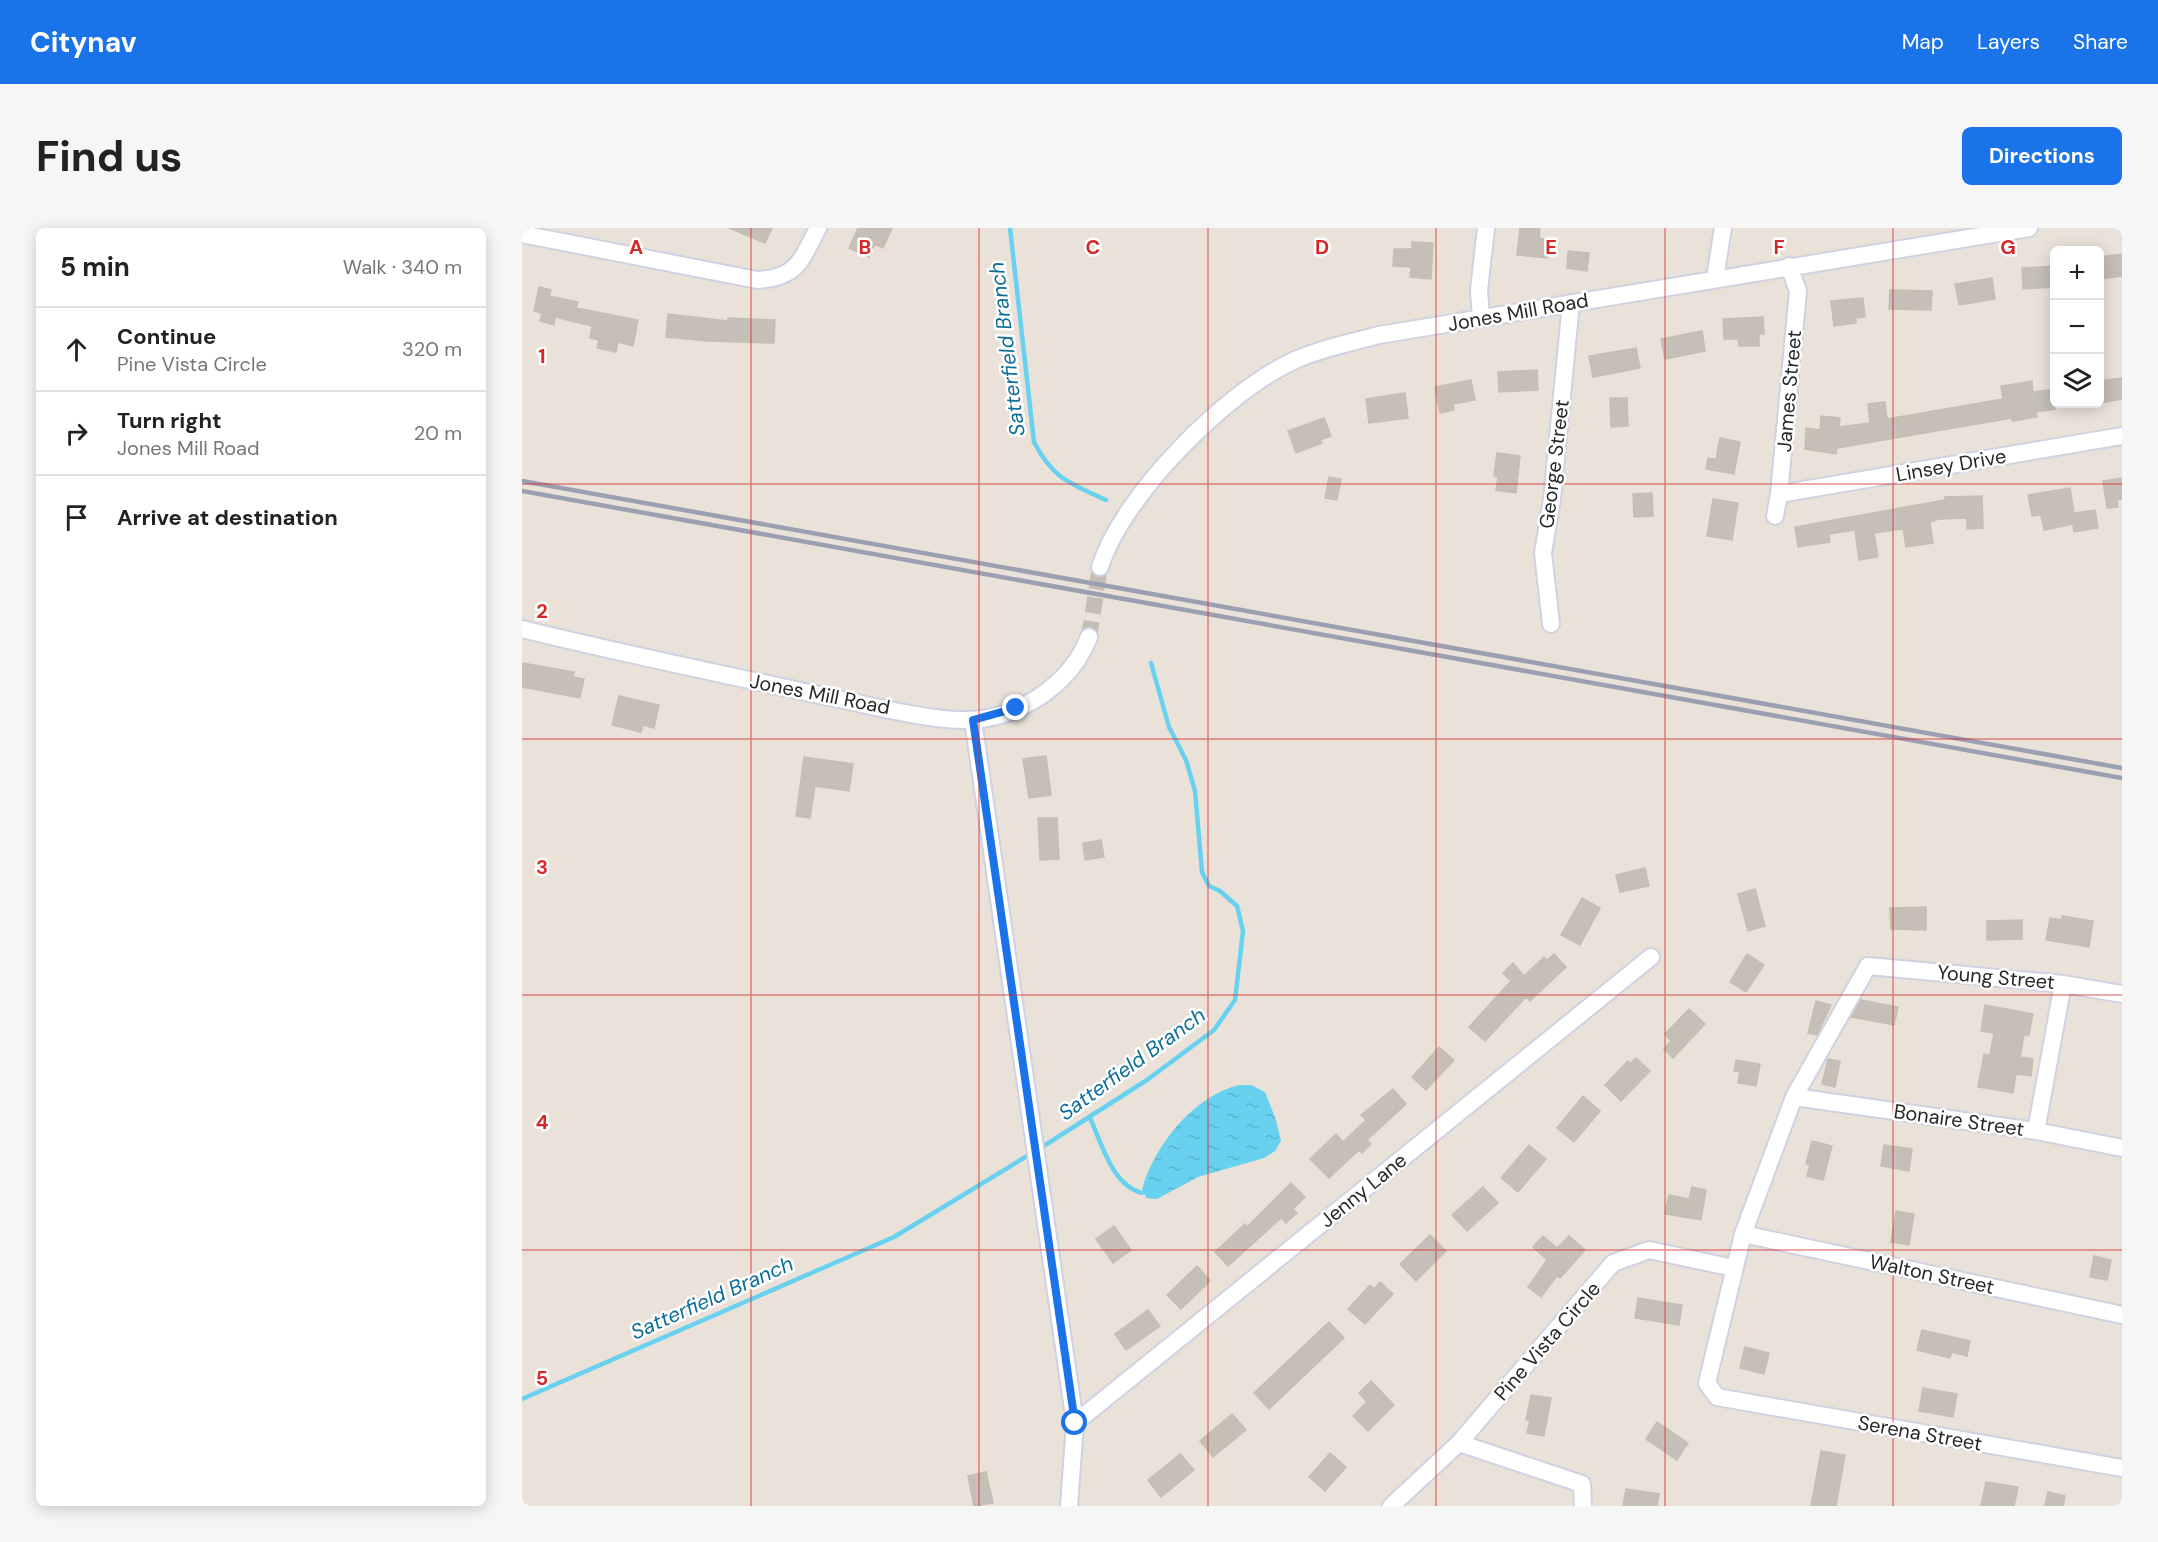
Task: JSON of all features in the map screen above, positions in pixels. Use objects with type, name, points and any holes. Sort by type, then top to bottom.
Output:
[{"type":"street","points":[[522,234],[552,234],[757,280],[775,279],[786,275],[799,265],[819,228]]},
{"type":"street","points":[[1481,319],[1479,290],[1486,228]]},
{"type":"street","points":[[1715,278],[1723,228]]},
{"type":"street","name":"Jones Mill Road","points":[[1100,567],[1122,520],[1181,447],[1258,381],[1302,358],[1379,335],[2029,228]]},
{"type":"street","name":"James Street","points":[[1774,516],[1779,494],[1798,291],[1789,266]]},
{"type":"street","name":"George Street","points":[[1551,624],[1544,553],[1552,499],[1571,303]]},
{"type":"street","name":"Linsey Drive","points":[[1779,494],[2122,436]]},
{"type":"street","name":"Jones Mill Road","points":[[522,629],[639,658],[870,705],[973,720],[1016,708],[1052,687],[1071,670],[1089,637]]},
{"type":"street","points":[[973,720],[1075,1423],[1069,1506]]},
{"type":"street","name":"Jenny Lane","points":[[1075,1423],[1651,957]]},
{"type":"street","name":"Young Street","points":[[1794,1097],[1868,966],[2063,984],[2122,994]]},
{"type":"street","points":[[2036,1131],[2063,984]]},
{"type":"street","points":[[1734,1268],[1743,1234],[1794,1097]]},
{"type":"street","name":"Bonaire Street","points":[[1794,1097],[2036,1131],[2122,1148]]},
{"type":"street","name":"Walton Street","points":[[1743,1234],[2122,1315]]},
{"type":"street","name":"Pine Vista Circle","points":[[1391,1506],[1459,1443],[1613,1263],[1649,1250],[1734,1268]]},
{"type":"street","name":"Serena Street","points":[[1734,1268],[1707,1383],[1717,1397],[2122,1468]]},
{"type":"street","points":[[1459,1443],[1582,1484],[1583,1506]]},
{"type":"water","points":[[1239,1085],[1251,1085],[1265,1092],[1281,1141],[1275,1151],[1264,1158],[1198,1177],[1157,1199],[1146,1198],[1142,1189],[1148,1172],[1166,1140],[1178,1125],[1206,1100]]},
{"type":"building","points":[[729,228],[772,228],[765,243]]},
{"type":"building","points":[[858,228],[892,228],[883,248],[875,244],[869,257],[849,248]]},
{"type":"building","points":[[1520,228],[1540,228],[1539,238],[1550,240],[1548,258],[1517,255]]},
{"type":"building","points":[[1412,242],[1433,243],[1431,279],[1410,277],[1411,267],[1393,266],[1394,249],[1412,249]]},
{"type":"building","points":[[1568,251],[1589,253],[1587,271],[1567,268]]},
{"type":"building","points":[[2122,254],[2122,276],[2104,278],[2104,256]]},
{"type":"building","points":[[2050,266],[2050,287],[2023,289],[2022,268]]},
{"type":"building","points":[[1992,278],[1995,299],[1959,305],[1955,284]]},
{"type":"building","points":[[539,287],[551,290],[549,296],[578,302],[576,308],[638,320],[633,346],[618,342],[616,352],[597,348],[599,340],[590,338],[592,326],[555,317],[554,325],[540,321],[542,313],[534,311]]},
{"type":"building","points":[[1890,290],[1932,291],[1931,310],[1889,309]]},
{"type":"building","points":[[1863,298],[1865,317],[1856,318],[1856,323],[1834,326],[1831,301]]},
{"type":"building","points":[[668,314],[728,321],[728,318],[775,320],[774,343],[666,337]]},
{"type":"building","points":[[1763,317],[1764,334],[1759,334],[1759,346],[1739,346],[1738,339],[1724,339],[1723,319]]},
{"type":"building","points":[[1702,331],[1705,351],[1665,359],[1661,339]]},
{"type":"building","points":[[1636,348],[1640,368],[1593,377],[1589,356]]},
{"type":"building","points":[[1537,370],[1538,390],[1499,392],[1498,372]]},
{"type":"building","points":[[2122,378],[2122,399],[2104,402],[2104,380]]},
{"type":"building","points":[[1471,380],[1475,400],[1453,404],[1454,410],[1440,413],[1435,387]]},
{"type":"building","points":[[2032,381],[2033,392],[2050,390],[2050,408],[2055,409],[2036,412],[2037,417],[2012,421],[2012,418],[1837,448],[1836,454],[1805,449],[1806,428],[1820,430],[1821,416],[1840,418],[1839,427],[1870,423],[1868,404],[1885,402],[1887,419],[2003,399],[2001,386]]},
{"type":"building","points":[[1405,393],[1408,418],[1369,423],[1366,399]]},
{"type":"building","points":[[1610,398],[1627,398],[1628,426],[1611,427]]},
{"type":"building","points":[[1324,418],[1331,436],[1320,440],[1322,443],[1296,453],[1288,431]]},
{"type":"building","points":[[1720,438],[1740,442],[1734,474],[1706,469],[1708,458],[1716,459]]},
{"type":"building","points":[[1497,453],[1520,456],[1516,493],[1496,490],[1498,477],[1494,476]]},
{"type":"building","points":[[1329,477],[1341,479],[1337,500],[1325,498]]},
{"type":"building","points":[[2122,478],[2122,499],[2117,500],[2118,507],[2107,508],[2103,481]]},
{"type":"building","points":[[2070,488],[2074,513],[2095,510],[2098,528],[2074,532],[2073,524],[2044,530],[2041,515],[2032,516],[2028,495]]},
{"type":"building","points":[[1652,493],[1653,516],[1634,517],[1633,494]]},
{"type":"building","points":[[1982,496],[1983,528],[1967,529],[1967,518],[1939,519],[1930,522],[1933,543],[1906,547],[1903,529],[1874,533],[1878,557],[1859,560],[1855,530],[1829,534],[1830,542],[1798,547],[1795,527],[1945,500],[1945,497]]},
{"type":"building","points":[[1713,499],[1738,503],[1732,540],[1707,536]]},
{"type":"building","points":[[522,663],[574,672],[573,677],[584,679],[580,698],[522,687]]},
{"type":"building","points":[[619,696],[659,705],[654,728],[643,725],[641,732],[612,725]]},
{"type":"building","points":[[1046,756],[1051,795],[1029,798],[1023,759]]},
{"type":"building","points":[[804,757],[853,764],[849,791],[815,786],[810,818],[796,816]]},
{"type":"building","points":[[1038,818],[1057,818],[1059,859],[1040,860]]},
{"type":"building","points":[[1101,840],[1104,857],[1085,860],[1083,843]]},
{"type":"building","points":[[1645,868],[1649,886],[1620,892],[1616,875]]},
{"type":"building","points":[[1755,889],[1765,926],[1748,931],[1738,894]]},
{"type":"building","points":[[1582,898],[1600,908],[1580,945],[1561,935]]},
{"type":"building","points":[[1926,907],[1926,930],[1891,929],[1890,908]]},
{"type":"building","points":[[2062,916],[2093,921],[2089,947],[2046,940],[2050,918],[2062,920]]},
{"type":"building","points":[[2022,920],[2022,939],[1987,940],[1987,921]]},
{"type":"building","points":[[1554,954],[1566,967],[1530,1001],[1526,997],[1485,1041],[1469,1027],[1511,981],[1503,973],[1513,963],[1524,976],[1544,957],[1547,960]]},
{"type":"building","points":[[1747,954],[1764,965],[1746,992],[1730,982]]},
{"type":"building","points":[[1861,1000],[1898,1007],[1894,1025],[1851,1017]]},
{"type":"building","points":[[1816,1001],[1831,1005],[1817,1035],[1808,1033]]},
{"type":"building","points":[[1985,1005],[2033,1014],[2029,1035],[2024,1035],[2020,1057],[2033,1059],[2031,1076],[2016,1074],[2013,1093],[1978,1087],[1984,1054],[1990,1055],[1994,1033],[1981,1031]]},
{"type":"building","points":[[1689,1009],[1705,1024],[1673,1058],[1664,1049],[1671,1041],[1665,1034]]},
{"type":"building","points":[[1439,1047],[1454,1060],[1426,1090],[1412,1077]]},
{"type":"building","points":[[1636,1058],[1650,1071],[1621,1101],[1605,1085],[1628,1061],[1630,1064]]},
{"type":"building","points":[[1828,1059],[1840,1061],[1835,1087],[1822,1084]]},
{"type":"building","points":[[1736,1060],[1760,1064],[1756,1086],[1738,1083],[1740,1072],[1734,1071]]},
{"type":"building","points":[[1393,1089],[1406,1104],[1367,1140],[1371,1144],[1362,1153],[1359,1150],[1329,1178],[1310,1159],[1336,1134],[1343,1142],[1366,1120],[1361,1115]]},
{"type":"building","points":[[1583,1096],[1600,1111],[1574,1142],[1557,1128]]},
{"type":"building","points":[[1812,1141],[1832,1146],[1823,1180],[1807,1176],[1810,1165],[1806,1164]]},
{"type":"building","points":[[1529,1145],[1546,1159],[1518,1192],[1501,1178]]},
{"type":"building","points":[[1884,1145],[1912,1149],[1909,1171],[1881,1166]]},
{"type":"building","points":[[1291,1183],[1305,1197],[1293,1209],[1297,1213],[1286,1223],[1281,1218],[1228,1266],[1215,1252],[1245,1224],[1247,1227]]},
{"type":"building","points":[[1483,1187],[1498,1203],[1467,1231],[1452,1215]]},
{"type":"building","points":[[1692,1187],[1706,1190],[1701,1220],[1665,1214],[1669,1195],[1689,1199]]},
{"type":"building","points":[[1896,1211],[1914,1214],[1909,1245],[1891,1242]]},
{"type":"building","points":[[1114,1226],[1131,1250],[1113,1263],[1096,1239]]},
{"type":"building","points":[[1430,1235],[1446,1251],[1416,1281],[1400,1264]]},
{"type":"building","points":[[1543,1236],[1557,1248],[1569,1236],[1585,1250],[1560,1278],[1557,1276],[1541,1297],[1528,1287],[1547,1260],[1533,1247]]},
{"type":"building","points":[[2094,1256],[2111,1260],[2107,1280],[2090,1277]]},
{"type":"building","points":[[1197,1266],[1210,1281],[1181,1309],[1167,1295]]},
{"type":"building","points":[[1380,1282],[1393,1294],[1365,1324],[1348,1309],[1370,1285],[1374,1289]]},
{"type":"building","points":[[1638,1298],[1682,1305],[1679,1325],[1635,1318]]},
{"type":"building","points":[[1148,1310],[1160,1326],[1126,1350],[1115,1334]]},
{"type":"building","points":[[1329,1322],[1344,1338],[1269,1409],[1254,1393]]},
{"type":"building","points":[[1922,1330],[1970,1341],[1967,1356],[1952,1352],[1950,1358],[1917,1350]]},
{"type":"building","points":[[1745,1347],[1769,1353],[1764,1374],[1740,1368]]},
{"type":"building","points":[[1371,1381],[1394,1405],[1368,1431],[1353,1416],[1367,1402],[1359,1393]]},
{"type":"building","points":[[1923,1388],[1957,1394],[1953,1417],[1919,1411]]},
{"type":"building","points":[[1531,1395],[1551,1398],[1544,1436],[1527,1433],[1530,1420],[1526,1420]]},
{"type":"building","points":[[1232,1414],[1246,1430],[1213,1457],[1200,1441]]},
{"type":"building","points":[[1657,1422],[1688,1443],[1677,1460],[1646,1439]]},
{"type":"building","points":[[1821,1451],[1845,1455],[1836,1506],[1811,1506]]},
{"type":"building","points":[[1330,1453],[1346,1467],[1325,1491],[1309,1477]]},
{"type":"building","points":[[1180,1454],[1194,1470],[1161,1497],[1148,1480]]},
{"type":"building","points":[[986,1472],[993,1503],[974,1506],[968,1476]]},
{"type":"building","points":[[1986,1482],[2018,1487],[2014,1506],[1981,1506]]},
{"type":"building","points":[[1626,1489],[1659,1494],[1657,1506],[1623,1506]]},
{"type":"building","points":[[2048,1492],[2065,1496],[2063,1506],[2045,1506]]},
{"type":"waterway","name":"Satterfield Branch","points":[[1010,228],[1034,442],[1056,472],[1072,484],[1106,500]]},
{"type":"waterway","name":"Satterfield Branch","points":[[1039,1149],[1147,1080],[1214,1030],[1235,1000],[1243,931],[1237,906],[1220,891],[1209,886],[1202,872],[1195,791],[1186,760],[1169,727],[1151,663]]},
{"type":"waterway","points":[[1090,1118],[1116,1173],[1132,1189],[1142,1193]]},
{"type":"waterway","name":"Satterfield Branch","points":[[522,1399],[894,1237],[1032,1153]]},
{"type":"tunnel","points":[[1089,637],[1100,567]]},
{"type":"railway","points":[[522,481],[2122,768]]},
{"type":"railway","points":[[522,491],[2122,778]]},
{"type":"route","points":[[1016,708],[973,720],[1075,1423]]}]
